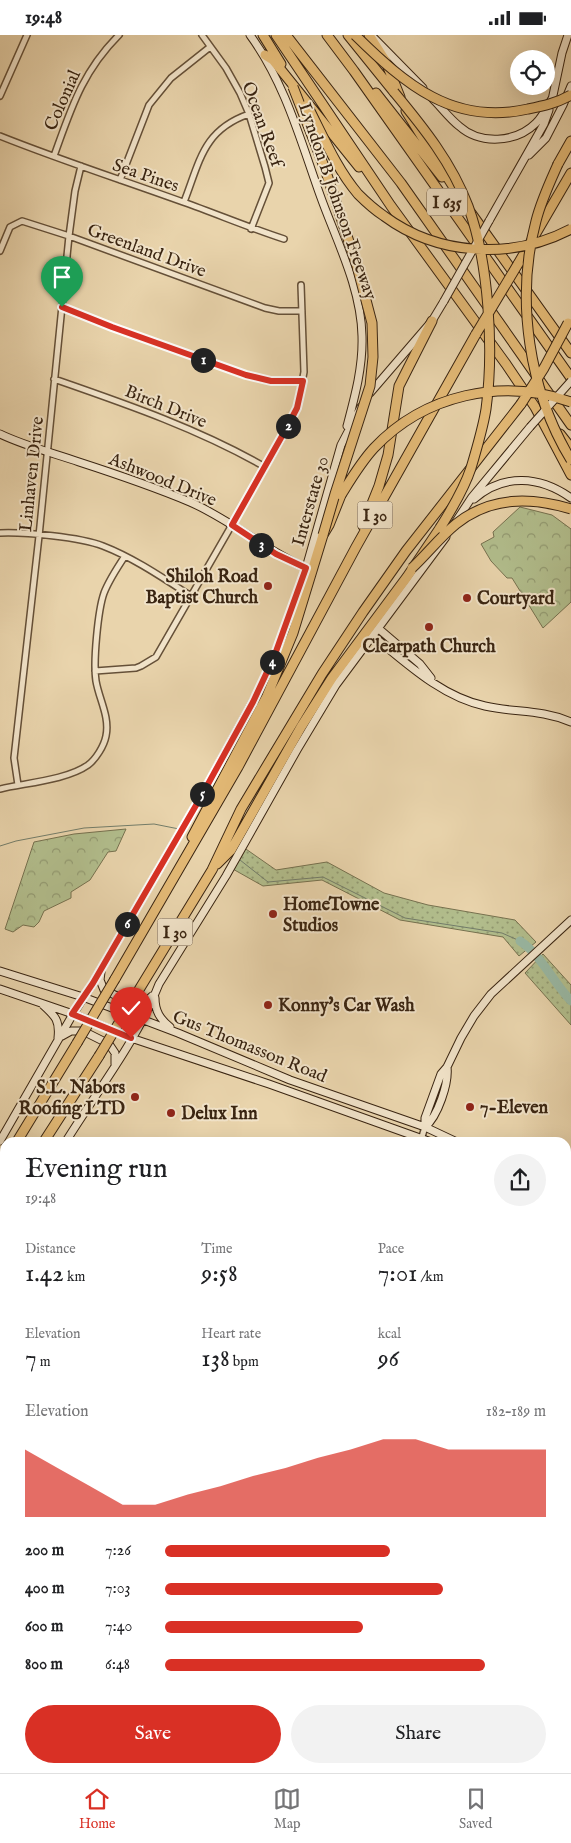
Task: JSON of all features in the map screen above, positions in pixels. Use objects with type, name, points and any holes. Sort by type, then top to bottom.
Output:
[{"type":"highway","points":[[263,35],[288,75],[346,179],[360,196],[398,226],[409,232],[458,248],[485,251],[534,245],[571,229]]},
{"type":"highway","points":[[276,35],[382,193],[506,364],[534,407],[571,475]]},
{"type":"highway","name":"Lyndon B Johnson Freeway","points":[[286,35],[400,183],[571,425]]},
{"type":"highway","name":"I 635","points":[[327,35],[571,379]]},
{"type":"highway","points":[[212,870],[230,850],[306,719],[332,679],[369,635],[454,504],[470,469],[482,429],[487,401],[486,283],[475,225],[468,204],[446,162],[412,114],[348,35]]},
{"type":"highway","points":[[355,35],[386,64],[414,86],[441,101],[465,111],[511,113],[553,103],[571,95]]},
{"type":"highway","points":[[369,35],[386,62],[408,114],[463,202],[571,353]]},
{"type":"highway","points":[[265,55],[273,60],[287,80],[339,141],[371,183],[382,193]]},
{"type":"highway","points":[[354,71],[371,87],[463,202]]},
{"type":"highway","points":[[166,893],[197,826],[267,696],[293,633],[334,493],[369,393],[373,357],[372,323],[358,266],[323,161],[294,86]]},
{"type":"highway","points":[[571,141],[547,187],[536,220],[526,283],[530,341],[538,379],[553,427],[571,460]]},
{"type":"highway","name":"I 30","points":[[20,1137],[166,893],[277,698],[351,557],[476,334],[571,173]]},
{"type":"highway","name":"I 30","points":[[48,1137],[212,870],[241,809],[322,674],[362,612],[406,551],[521,404],[544,368],[570,320]]},
{"type":"highway","points":[[351,557],[379,486],[388,455],[399,386],[432,321]]},
{"type":"highway","points":[[323,535],[342,495],[365,459],[386,437],[416,415],[438,404],[468,395],[502,391],[538,393],[571,402]]},
{"type":"highway","points":[[534,407],[546,417],[571,448]]},
{"type":"highway","points":[[412,568],[457,524],[472,514],[488,507],[502,503],[535,500],[571,509]]},
{"type":"main road","name":"Lyndon B Johnson Freeway","points":[[250,35],[265,55],[276,76],[351,280],[358,305],[362,335],[362,357],[359,379],[341,445]]},
{"type":"main road","points":[[369,35],[399,63],[459,127],[470,134],[482,138],[507,138],[529,129],[538,121],[553,97]]},
{"type":"main road","name":"Interstate 30","points":[[2,1137],[72,1014],[102,967],[202,795],[263,683],[290,617],[341,445],[354,418],[374,387],[432,321],[544,124],[553,97],[562,53],[568,35]]},
{"type":"main road","points":[[522,163],[546,138],[571,86]]},
{"type":"main road","points":[[69,1137],[131,1038],[172,962],[226,876],[322,706],[369,635],[379,629],[445,539],[464,507],[571,379]]},
{"type":"main road","name":"Ashwood Drive","points":[[0,434],[189,502],[232,525],[276,554],[306,568]]},
{"type":"main road","points":[[464,507],[487,489],[502,483],[519,480],[529,480],[547,485],[571,498]]},
{"type":"main road","points":[[379,629],[420,664],[434,682]]},
{"type":"main road","points":[[369,635],[414,671],[452,694],[476,704],[494,708],[544,713],[571,722]]},
{"type":"main road","points":[[425,1127],[425,1118],[441,1073],[447,1067],[460,1038],[483,1003],[571,920]]},
{"type":"main road","points":[[102,967],[100,979],[104,990],[135,1003],[148,1001],[155,994]]},
{"type":"main road","name":"Gus Thomasson Road","points":[[0,971],[84,997],[178,1033],[295,1082],[425,1127],[446,1137]]},
{"type":"main road","name":"Gus Thomasson Road","points":[[0,989],[72,1014],[131,1038],[269,1084],[412,1137]]},
{"type":"main road","points":[[155,994],[155,1006],[160,1017],[178,1033]]},
{"type":"main road","points":[[40,1003],[52,1013],[58,1024],[58,1039]]},
{"type":"main road","points":[[58,1039],[71,1031],[82,1031],[109,1044],[115,1053],[115,1065]]},
{"type":"street","points":[[0,97],[2,85],[27,35]]},
{"type":"street","name":"Colonial","points":[[54,156],[77,93],[100,56],[119,35]]},
{"type":"street","name":"Ocean Reef","points":[[202,35],[233,80],[249,114],[269,183],[252,229]]},
{"type":"street","points":[[120,180],[148,105],[171,78],[210,47]]},
{"type":"street","points":[[184,202],[199,162],[214,135],[227,123],[249,114]]},
{"type":"street","name":"Sea Pines","points":[[0,136],[184,202],[252,229],[284,239]]},
{"type":"street","name":"Linhaven Drive","points":[[18,785],[14,769],[14,758],[39,536],[69,236],[75,191],[81,166]]},
{"type":"street","name":"Greenland Drive","points":[[0,251],[7,231],[18,221],[30,223],[265,308],[279,311],[302,311]]},
{"type":"street","points":[[95,671],[136,668],[156,657],[297,408],[303,381],[304,356],[301,285]]},
{"type":"street","points":[[62,307],[246,375],[271,381],[303,381]]},
{"type":"street","name":"Birch Drive","points":[[54,379],[109,398],[209,438],[239,451],[265,467]]},
{"type":"street","points":[[0,533],[80,540],[103,546],[191,596]]},
{"type":"street","points":[[0,789],[38,782],[79,771],[90,764],[100,751],[106,738],[108,723],[95,671],[100,610],[104,595],[125,557]]},
{"type":"street","points":[[421,1137],[425,1127]]},
{"type":"green space","points":[[520,507],[552,515],[571,529],[571,602],[543,628],[512,578],[507,578],[491,561],[481,544],[494,537],[493,532]]},
{"type":"green space","points":[[126,829],[116,851],[108,852],[90,880],[71,892],[71,898],[44,911],[39,922],[34,927],[23,925],[13,932],[5,929],[34,842],[74,834]]},
{"type":"green space","points":[[243,847],[276,870],[327,862],[384,893],[428,905],[515,920],[536,942],[519,956],[503,937],[400,920],[322,880],[263,886],[231,868]]},
{"type":"green space","points":[[543,954],[571,985],[571,1025],[525,973]]},
{"type":"waterway","points":[[0,846],[16,841],[84,828],[154,824],[179,829]]},
{"type":"waterway","points":[[240,860],[268,882],[323,877],[405,918],[502,933],[520,941]]},
{"type":"waterway","points":[[520,941],[535,954],[571,1001]]},
{"type":"place","name":"Shiloh Road Baptist Church","points":[[268,586]]},
{"type":"place","name":"Courtyard","points":[[467,598]]},
{"type":"place","name":"Clearpath Church","points":[[429,627]]},
{"type":"place","name":"HomeTowne Studios","points":[[273,914]]},
{"type":"place","name":"Konny's Car Wash","points":[[268,1005]]},
{"type":"place","name":"S.L. Nabors Roofing LTD","points":[[135,1097]]},
{"type":"place","name":"7-Eleven","points":[[470,1107]]},
{"type":"place","name":"Delux Inn","points":[[171,1113]]},
{"type":"route","points":[[62,307],[246,375],[271,381],[303,381],[297,408],[232,525],[276,554],[306,568],[290,617],[263,683],[202,795],[93,983],[72,1014],[131,1038]]}]
